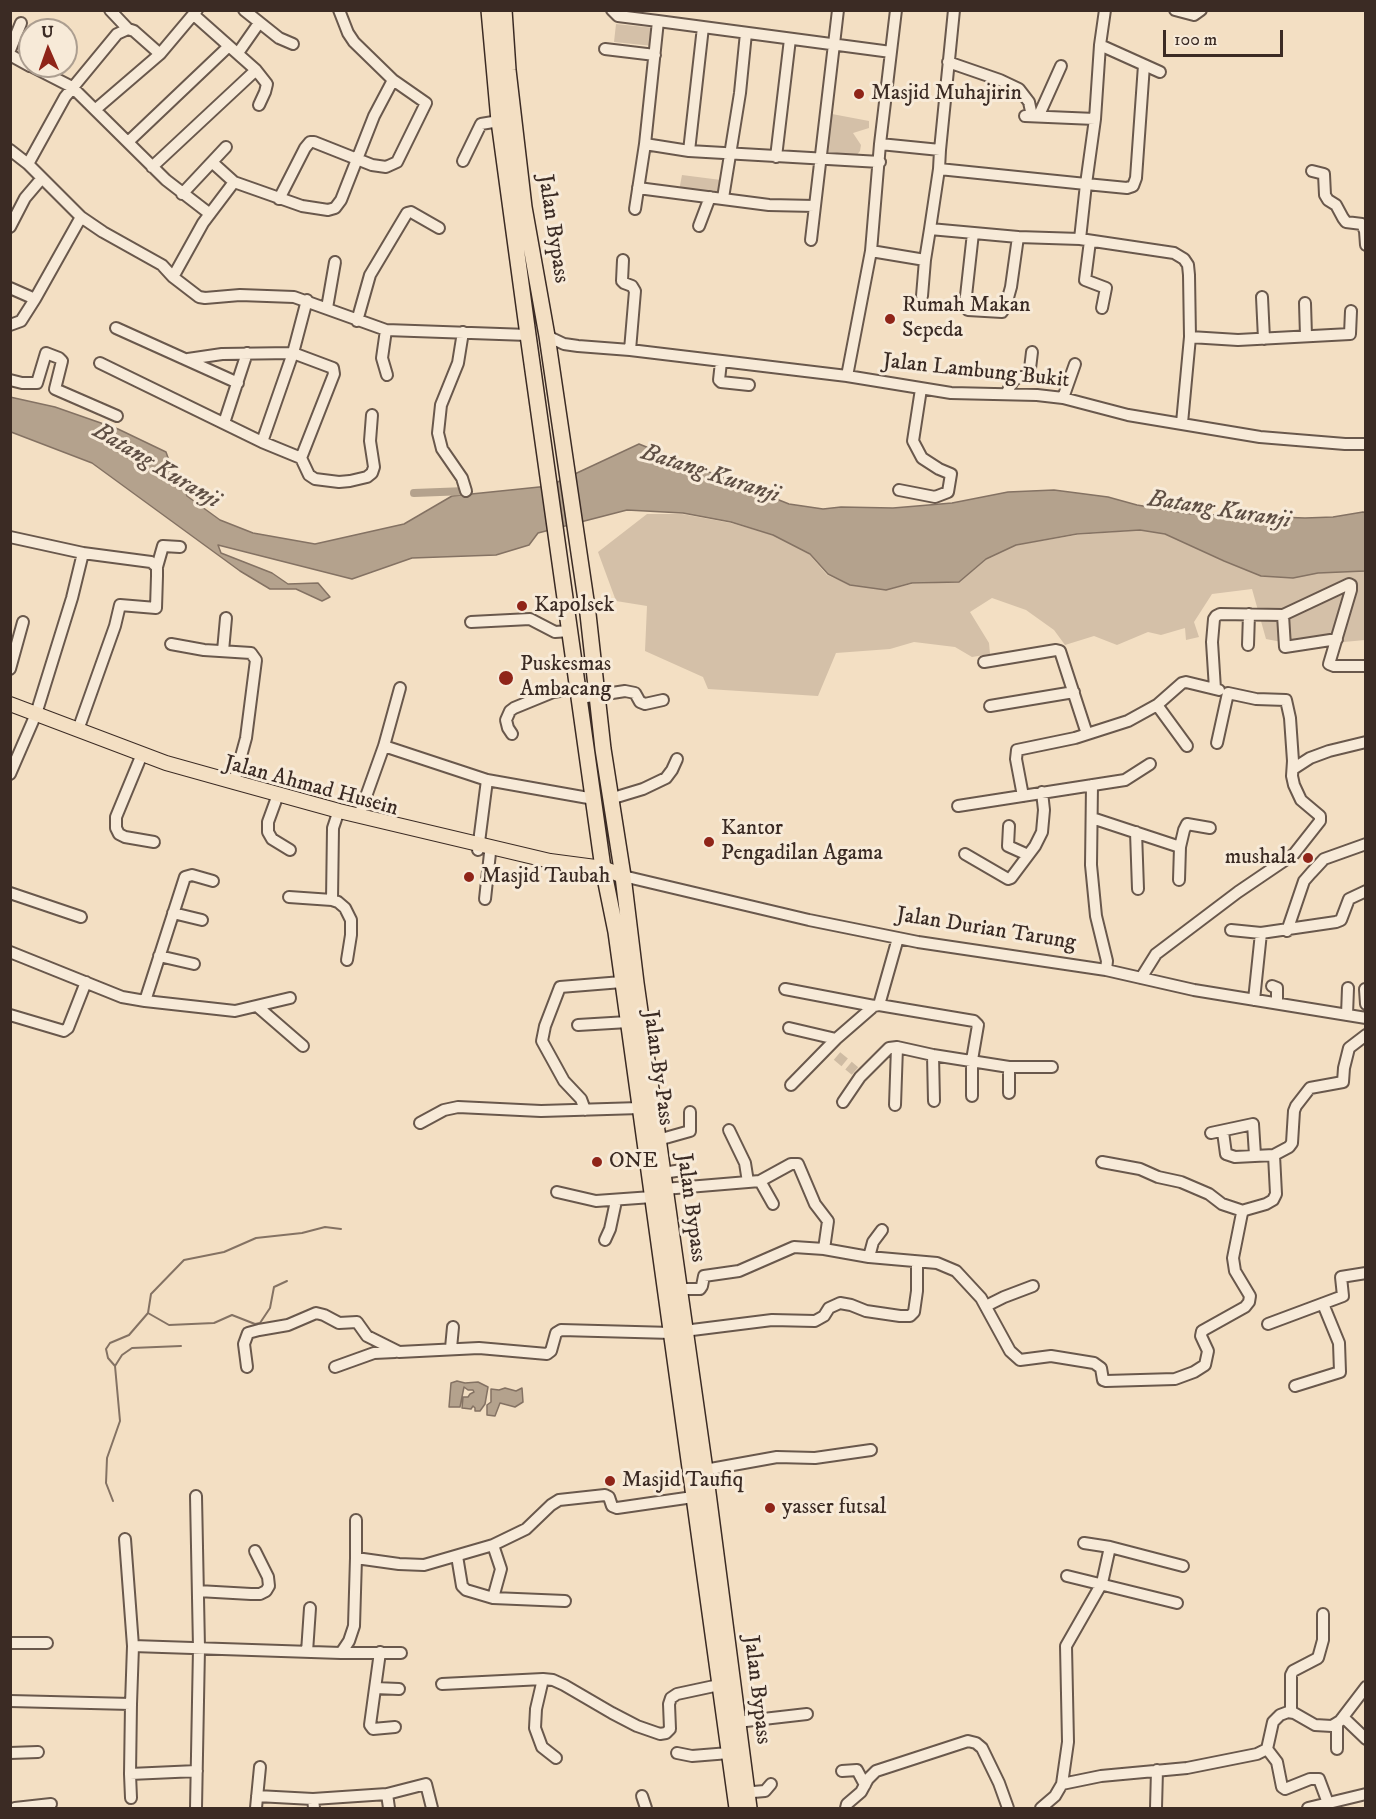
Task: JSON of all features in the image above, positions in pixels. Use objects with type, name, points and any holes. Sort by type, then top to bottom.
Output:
[{"type":"highway","points":[[489,10],[498,30]]},
{"type":"highway","name":"Jalan Bypass","points":[[504,10],[498,30],[588,614],[597,696],[602,799],[623,876],[645,1112],[658,1140],[660,1186],[679,1289],[678,1332],[682,1364],[705,1470],[737,1722],[740,1798],[749,1809]]},
{"type":"highway","name":"Jalan By Pass","points":[[498,30],[499,121],[528,335],[569,625],[580,693],[602,799],[605,875],[628,1022],[660,1186],[678,1332]]},
{"type":"highway","points":[[682,1364],[693,1497],[729,1754],[740,1798]]},
{"type":"main road","name":"Jalan Ahmad Husein","points":[[10,704],[35,717],[172,771],[337,816],[582,873],[605,875]]},
{"type":"main road","name":"Jalan Ahmad Husein","points":[[10,710],[78,730],[166,763],[482,849]]},
{"type":"main road","name":"Jalan Durian Tarung","points":[[605,875],[623,876]]},
{"type":"street","points":[[110,10],[128,30],[141,37],[160,54]]},
{"type":"street","points":[[279,199],[310,142],[314,141],[372,165],[392,166],[397,162],[424,109],[424,101],[393,80],[354,42],[339,10]]},
{"type":"street","points":[[612,10],[618,16],[891,52]]},
{"type":"street","points":[[811,240],[838,10]]},
{"type":"street","points":[[847,376],[871,251],[880,144],[896,10]]},
{"type":"street","points":[[922,296],[925,260],[939,169],[954,10]]},
{"type":"street","points":[[1102,308],[1106,288],[1085,280],[1085,240],[1086,184],[1095,119],[1105,10]]},
{"type":"street","points":[[1175,10],[1194,15],[1201,10]]},
{"type":"street","points":[[247,12],[279,38],[293,44]]},
{"type":"street","points":[[96,109],[160,54],[195,13],[263,77],[267,84],[259,105]]},
{"type":"street","points":[[635,209],[645,144],[658,21]]},
{"type":"street","points":[[128,142],[259,23]]},
{"type":"street","points":[[689,151],[703,27]]},
{"type":"street","points":[[10,50],[18,30]]},
{"type":"street","points":[[28,164],[58,107],[72,87],[117,34],[128,30]]},
{"type":"street","points":[[723,198],[740,93],[746,33]]},
{"type":"street","points":[[776,157],[790,39]]},
{"type":"street","points":[[1100,45],[1160,72]]},
{"type":"street","points":[[605,49],[655,55]]},
{"type":"street","points":[[948,62],[1019,89],[1029,102],[1032,116]]},
{"type":"street","points":[[939,169],[1127,188],[1133,186],[1136,178],[1144,65]]},
{"type":"street","points":[[1032,116],[1061,66]]},
{"type":"street","points":[[152,167],[256,70]]},
{"type":"street","points":[[54,78],[72,87],[152,167],[182,194],[210,214]]},
{"type":"street","points":[[213,162],[234,182],[279,199],[302,206],[328,210],[335,208],[341,200],[374,116],[393,80]]},
{"type":"street","points":[[1032,116],[1095,119]]},
{"type":"street","points":[[463,161],[481,124],[499,121]]},
{"type":"street","points":[[645,144],[689,151],[880,162]]},
{"type":"street","points":[[880,144],[940,150]]},
{"type":"street","points":[[182,194],[226,147]]},
{"type":"street","points":[[10,150],[28,164],[81,216],[103,232],[162,265],[193,294],[206,298],[229,295],[284,296],[307,300],[357,321],[386,330],[528,335]]},
{"type":"street","points":[[1312,171],[1324,174],[1325,195],[1336,205],[1342,218],[1346,222],[1362,224],[1365,231],[1365,245]]},
{"type":"street","points":[[10,227],[25,198],[42,178]]},
{"type":"street","points":[[173,277],[210,214],[234,182]]},
{"type":"street","points":[[638,188],[769,205],[815,206]]},
{"type":"street","points":[[699,226],[710,197]]},
{"type":"street","points":[[357,321],[370,275],[407,213],[411,212],[440,228]]},
{"type":"street","points":[[10,325],[21,321],[81,216]]},
{"type":"street","points":[[930,229],[1085,240],[1174,253],[1184,259],[1190,275],[1190,337],[1182,423]]},
{"type":"street","points":[[974,233],[965,306],[968,310],[1002,312],[1011,287],[1018,237]]},
{"type":"street","points":[[871,251],[925,260]]},
{"type":"street","points":[[623,260],[622,281],[632,286],[635,291],[630,350]]},
{"type":"street","points":[[327,308],[335,262]]},
{"type":"street","points":[[10,288],[35,299]]},
{"type":"street","points":[[1262,297],[1264,339]]},
{"type":"street","points":[[262,442],[293,353],[307,300]]},
{"type":"street","points":[[1305,303],[1306,336]]},
{"type":"street","points":[[1190,337],[1238,340],[1350,334],[1351,311]]},
{"type":"street","points":[[116,328],[238,383]]},
{"type":"street","points":[[386,330],[382,358],[387,375]]},
{"type":"street","points":[[463,332],[458,363],[441,405],[438,433],[442,449],[462,478],[466,491]]},
{"type":"street","name":"Jalan Lambung Bukit","points":[[546,336],[571,345],[847,376],[951,393],[1037,395],[1063,398],[1128,415],[1260,437],[1365,444]]},
{"type":"street","points":[[1006,394],[1018,377],[1029,377],[1032,352]]},
{"type":"street","points":[[37,383],[46,353],[62,361],[55,389]]},
{"type":"street","points":[[224,423],[247,353]]},
{"type":"street","points":[[188,359],[222,354],[293,353],[331,366],[334,370],[301,458]]},
{"type":"street","points":[[721,362],[718,380],[749,385]]},
{"type":"street","points":[[100,363],[262,442],[301,458],[309,476],[315,479],[339,482],[367,477],[372,473],[374,467],[370,452],[372,415]]},
{"type":"street","points":[[1063,398],[1075,364]]},
{"type":"street","points":[[10,380],[37,383],[55,389],[117,416]]},
{"type":"street","points":[[899,490],[935,497],[948,492],[951,474],[922,458],[913,441],[921,389]]},
{"type":"street","points":[[10,537],[83,553],[151,562],[157,567]]},
{"type":"street","points":[[78,730],[115,626],[120,605],[156,608],[157,567],[163,546],[180,546]]},
{"type":"street","points":[[10,774],[35,717],[72,598],[83,553]]},
{"type":"street","points":[[1215,689],[1212,642],[1214,619],[1220,614],[1283,615],[1349,584],[1351,590],[1329,664],[1365,666]]},
{"type":"street","points":[[1248,645],[1249,614]]},
{"type":"street","points":[[1283,615],[1285,647],[1337,639]]},
{"type":"street","points":[[223,651],[226,618]]},
{"type":"street","points":[[471,622],[530,619],[553,631],[569,625]]},
{"type":"street","points":[[10,669],[23,621]]},
{"type":"street","points":[[171,644],[204,650],[251,654],[256,660],[246,738],[234,782]]},
{"type":"street","points":[[984,662],[1059,650],[1062,653],[1088,734]]},
{"type":"street","points":[[1023,796],[1017,750],[1075,738],[1128,721],[1157,705],[1182,683],[1186,682],[1256,699],[1286,700],[1290,718],[1292,776],[1298,795],[1320,816],[1320,821],[1294,854],[1238,892],[1156,954],[1141,978]]},
{"type":"street","points":[[359,816],[384,746],[400,688]]},
{"type":"street","points":[[512,734],[506,720],[510,711],[553,692],[597,696],[632,691],[640,702],[645,704],[663,700]]},
{"type":"street","points":[[990,706],[1074,692]]},
{"type":"street","points":[[1217,743],[1227,693]]},
{"type":"street","points":[[1157,705],[1187,746]]},
{"type":"street","points":[[1293,769],[1304,761],[1329,751],[1365,742]]},
{"type":"street","points":[[384,746],[488,780],[602,799],[643,789],[666,778],[677,759]]},
{"type":"street","points":[[140,759],[117,817],[116,828],[119,834],[125,837],[154,842]]},
{"type":"street","points":[[958,806],[1125,780],[1150,765]]},
{"type":"street","points":[[485,898],[482,849],[488,780]]},
{"type":"street","points":[[1092,785],[1093,887],[1096,916],[1107,962],[1106,970]]},
{"type":"street","points":[[965,854],[1009,879],[1042,832],[1044,810],[1042,792]]},
{"type":"street","points":[[276,800],[268,822],[268,832],[272,839],[290,850]]},
{"type":"street","points":[[332,900],[333,828],[337,816]]},
{"type":"street","points":[[1092,818],[1180,847]]},
{"type":"street","points":[[1179,880],[1180,847],[1187,824],[1210,828]]},
{"type":"street","points":[[1009,826],[1006,840],[1008,846],[1028,855]]},
{"type":"street","points":[[1136,832],[1138,889]]},
{"type":"street","points":[[1287,931],[1304,881],[1311,873],[1324,859],[1365,844]]},
{"type":"street","points":[[145,1001],[187,876],[192,875],[213,882]]},
{"type":"street","name":"Jalan Durian Tarung","points":[[623,876],[809,920],[898,938],[1106,970],[1194,990],[1365,1018]]},
{"type":"street","points":[[1231,930],[1261,933],[1287,931],[1341,920],[1349,899],[1365,891]]},
{"type":"street","points":[[10,892],[81,917]]},
{"type":"street","points":[[289,897],[332,900],[345,908],[351,920],[351,935],[346,960]]},
{"type":"street","points":[[173,913],[202,920]]},
{"type":"street","points":[[1254,1000],[1261,933]]},
{"type":"street","points":[[791,1085],[834,1042],[876,1005],[898,938]]},
{"type":"street","points":[[10,952],[122,997],[145,1001],[228,1011],[258,1007],[290,998]]},
{"type":"street","points":[[159,956],[194,964]]},
{"type":"street","points":[[10,1015],[64,1031],[68,1028],[86,982]]},
{"type":"street","points":[[585,1110],[581,1099],[564,1081],[542,1041],[545,1026],[560,987],[622,982]]},
{"type":"street","points":[[1272,986],[1277,988],[1277,1003]]},
{"type":"street","points":[[1347,1015],[1348,988]]},
{"type":"street","points":[[785,989],[974,1021],[978,1025],[972,1060],[972,1096]]},
{"type":"street","points":[[1365,989],[1365,1004]]},
{"type":"street","points":[[258,1007],[303,1046]]},
{"type":"street","points":[[578,1024],[628,1022]]},
{"type":"street","points":[[789,1028],[834,1042]]},
{"type":"street","points":[[1223,1132],[1226,1154],[1235,1157],[1274,1155],[1289,1147],[1292,1143],[1294,1111],[1306,1092],[1317,1086],[1343,1082],[1349,1048],[1365,1035]]},
{"type":"street","points":[[834,1042],[837,1056]]},
{"type":"street","points":[[895,1105],[897,1047]]},
{"type":"street","points":[[843,1102],[857,1074],[887,1049],[897,1047],[1009,1067],[1052,1067]]},
{"type":"street","points":[[933,1055],[934,1101]]},
{"type":"street","points":[[1009,1067],[1009,1093]]},
{"type":"street","points":[[420,1123],[444,1110],[458,1107],[645,1112]]},
{"type":"street","points":[[658,1140],[689,1132],[692,1128],[690,1112]]},
{"type":"street","points":[[1211,1134],[1253,1124],[1255,1155]]},
{"type":"street","points":[[729,1130],[754,1182],[773,1204]]},
{"type":"street","points":[[1102,1162],[1140,1169],[1158,1177],[1178,1181],[1209,1194],[1222,1204],[1243,1211],[1266,1204],[1275,1197],[1274,1155]]},
{"type":"street","points":[[557,1192],[589,1201],[616,1201],[660,1186],[754,1182],[793,1163],[800,1166],[815,1204],[828,1221],[824,1249]]},
{"type":"street","points":[[660,1186],[682,1170]]},
{"type":"street","points":[[605,1240],[610,1229],[616,1201]]},
{"type":"street","points":[[679,1289],[700,1289],[704,1276],[739,1271],[792,1248],[824,1249],[869,1257],[936,1263],[956,1271],[981,1298],[1010,1352],[1020,1360],[1051,1356],[1094,1363],[1101,1368],[1103,1380],[1106,1381],[1175,1379],[1205,1365],[1208,1351],[1201,1336],[1202,1331],[1250,1302],[1250,1296],[1235,1271],[1233,1258],[1243,1211]]},
{"type":"street","points":[[869,1257],[873,1242],[882,1230]]},
{"type":"street","points":[[335,1366],[374,1353],[451,1348],[548,1354],[556,1333],[561,1330],[678,1332],[772,1320],[815,1321],[824,1316],[829,1308],[840,1303],[866,1311],[910,1316],[914,1312],[917,1262]]},
{"type":"street","points":[[1268,1324],[1343,1295],[1341,1277],[1365,1273]]},
{"type":"street","points":[[986,1306],[1033,1286]]},
{"type":"street","points":[[1295,1386],[1340,1372],[1339,1343],[1323,1304]]},
{"type":"street","points":[[247,1366],[244,1344],[248,1333],[288,1325],[316,1313],[339,1323],[357,1322],[367,1336],[399,1352]]},
{"type":"street","points":[[451,1348],[453,1327]]},
{"type":"street","points":[[705,1470],[777,1457],[815,1458],[871,1450]]},
{"type":"street","points":[[356,1558],[424,1565],[457,1556],[493,1545],[526,1529],[551,1504],[568,1498],[605,1495],[609,1497],[612,1506],[617,1508],[693,1497]]},
{"type":"street","points":[[196,1496],[199,1648],[196,1809]]},
{"type":"street","points":[[341,1653],[352,1633],[356,1520]]},
{"type":"street","points":[[125,1539],[133,1646],[129,1774],[131,1798]]},
{"type":"street","points":[[1084,1543],[1110,1547],[1184,1566]]},
{"type":"street","points":[[493,1545],[501,1569],[493,1598]]},
{"type":"street","points":[[1041,1809],[1055,1796],[1062,1784],[1068,1742],[1066,1646],[1102,1583],[1110,1547]]},
{"type":"street","points":[[198,1591],[251,1594],[266,1591],[269,1586],[268,1577],[255,1551]]},
{"type":"street","points":[[457,1556],[464,1589],[493,1598],[565,1601]]},
{"type":"street","points":[[1067,1576],[1177,1603]]},
{"type":"street","points":[[307,1652],[310,1608]]},
{"type":"street","points":[[1291,1712],[1291,1675],[1293,1671],[1318,1658],[1323,1640],[1323,1614]]},
{"type":"street","points":[[10,1643],[47,1643]]},
{"type":"street","points":[[133,1646],[401,1653]]},
{"type":"street","points":[[380,1653],[369,1725],[373,1728],[394,1727]]},
{"type":"street","points":[[543,1679],[536,1709],[535,1728],[542,1747],[556,1758]]},
{"type":"street","points":[[442,1684],[543,1679],[564,1685],[612,1713],[660,1734],[670,1729],[669,1704],[671,1698],[677,1694],[720,1685]]},
{"type":"street","points":[[1267,1749],[1273,1722],[1280,1715],[1291,1712],[1320,1726],[1329,1727],[1340,1721],[1365,1687]]},
{"type":"street","points":[[375,1688],[399,1689]]},
{"type":"street","points":[[10,1701],[131,1704]]},
{"type":"street","points":[[737,1722],[807,1714]]},
{"type":"street","points":[[1340,1721],[1365,1739]]},
{"type":"street","points":[[1337,1749],[1340,1721]]},
{"type":"street","points":[[846,1809],[847,1804],[861,1792],[876,1771],[969,1741],[982,1748],[999,1783],[1008,1809]]},
{"type":"street","points":[[1062,1784],[1101,1776],[1187,1768],[1253,1756],[1267,1749]]},
{"type":"street","points":[[1267,1749],[1277,1762],[1282,1787],[1285,1789],[1310,1779],[1318,1779],[1328,1803]]},
{"type":"street","points":[[10,1753],[38,1752]]},
{"type":"street","points":[[677,1754],[692,1756],[729,1754]]},
{"type":"street","points":[[256,1809],[260,1767]]},
{"type":"street","points":[[842,1771],[857,1770],[865,1785]]},
{"type":"street","points":[[1156,1770],[1156,1809]]},
{"type":"street","points":[[129,1774],[197,1771]]},
{"type":"street","points":[[257,1796],[314,1804],[387,1794],[426,1784],[432,1809]]},
{"type":"street","points":[[740,1798],[765,1791],[771,1784]]},
{"type":"street","points":[[387,1794],[389,1809]]},
{"type":"street","points":[[1308,1809],[1365,1794]]},
{"type":"street","points":[[642,1796],[646,1809]]},
{"type":"street","points":[[15,1809],[51,1804]]},
{"type":"shaded area","points":[[616,24],[655,28],[653,46],[614,42]]},
{"type":"shaded area","points":[[832,114],[869,121],[869,128],[853,133],[861,145],[855,157],[826,155]]},
{"type":"shaded area","points":[[682,175],[721,180],[718,197],[679,191]]},
{"type":"shaded area","points":[[647,514],[682,514],[731,523],[773,535],[809,554],[827,575],[850,585],[886,590],[912,584],[959,582],[986,559],[1016,545],[1077,535],[1140,530],[1165,534],[1261,576],[1292,578],[1318,573],[1365,571],[1365,640],[1333,643],[1318,649],[1266,639],[1252,589],[1212,594],[1194,622],[1199,637],[1186,640],[1185,628],[1161,635],[1148,632],[1117,645],[1094,636],[1065,645],[1054,630],[1026,610],[992,598],[970,612],[989,643],[990,654],[972,657],[955,647],[914,642],[890,649],[836,653],[818,696],[708,689],[703,677],[645,651],[647,606],[616,601],[598,552]]},
{"type":"water","name":"Batang Kuranji","points":[[10,397],[55,407],[118,429],[166,452],[172,469],[184,481],[187,496],[220,520],[253,533],[315,544],[404,524],[452,496],[549,486],[639,444],[789,504],[823,509],[893,508],[952,503],[1008,492],[1054,490],[1108,497],[1137,505],[1192,514],[1305,518],[1333,517],[1363,512],[1366,513],[1365,571],[1318,573],[1293,578],[1261,576],[1165,534],[1140,530],[1077,534],[1016,545],[986,559],[959,582],[912,583],[886,590],[850,585],[828,574],[810,554],[773,535],[731,522],[683,513],[627,510],[538,533],[529,545],[496,555],[412,558],[352,579],[218,545],[221,553],[272,573],[288,584],[318,583],[330,597],[322,601],[296,589],[270,589],[240,571],[92,463],[11,432]]},
{"type":"water","points":[[478,1382],[488,1387],[485,1404],[480,1411],[475,1411],[473,1406],[471,1409],[462,1408],[463,1397],[468,1397],[474,1392],[464,1387],[460,1407],[449,1407],[451,1383]]},
{"type":"water","points":[[505,1388],[516,1391],[522,1388],[523,1402],[515,1407],[500,1403],[495,1416],[487,1415],[487,1405],[491,1402],[491,1389]]},
{"type":"waterway","points":[[414,493],[466,491],[467,496]]},
{"type":"waterway","points":[[115,1366],[108,1358],[106,1349],[110,1343],[129,1335],[148,1313],[151,1294],[184,1260],[224,1252],[256,1238],[302,1233],[325,1227],[341,1229]]},
{"type":"waterway","points":[[148,1313],[169,1325],[214,1323],[232,1315],[255,1324],[260,1323],[270,1308],[274,1287],[287,1281]]},
{"type":"waterway","points":[[113,1501],[106,1483],[107,1458],[120,1421],[115,1366],[122,1355],[132,1348],[181,1346]]},
{"type":"tunnel","points":[[837,1056],[855,1071]]},
{"type":"place","name":"Masjid Muhajirin","points":[[859,94]]},
{"type":"place","name":"Rumah Makan Sepeda","points":[[890,319]]},
{"type":"place","name":"Kapolsek","points":[[522,606]]},
{"type":"place","name":"Puskesmas Ambacang","points":[[506,678]]},
{"type":"place","name":"Kantor Pengadilan Agama","points":[[709,842]]},
{"type":"place","name":"mushala","points":[[1308,858]]},
{"type":"place","name":"Masjid Taubah","points":[[469,877]]},
{"type":"place","name":"ONE","points":[[597,1162]]},
{"type":"place","name":"Masjid Taufiq","points":[[610,1481]]},
{"type":"place","name":"yasser futsal","points":[[770,1508]]}]
